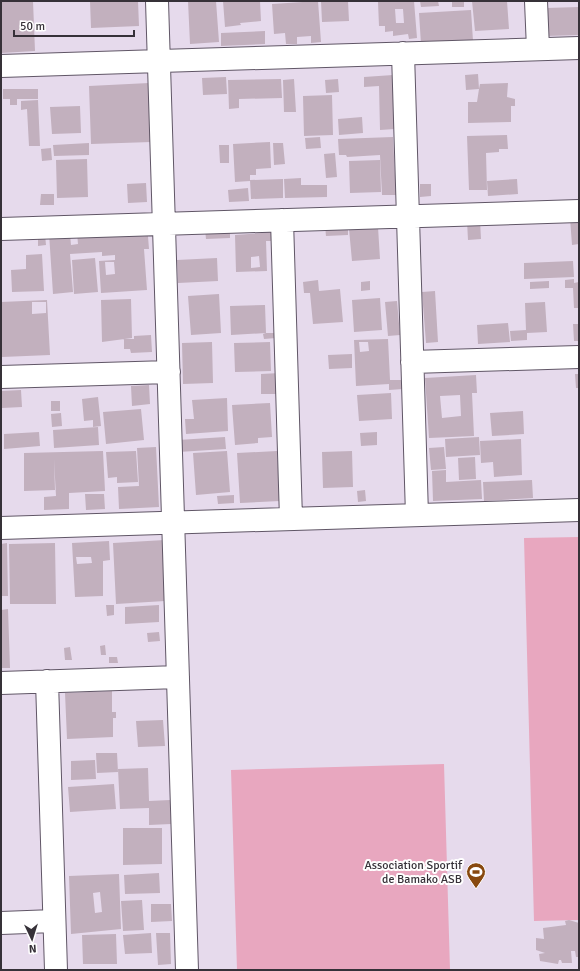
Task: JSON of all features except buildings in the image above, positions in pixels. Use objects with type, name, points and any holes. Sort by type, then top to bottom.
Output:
[{"type":"street","points":[[157,1],[187,970]]},
{"type":"street","points":[[536,1],[538,49]]},
{"type":"street","points":[[1,66],[579,48]]},
{"type":"street","points":[[403,53],[417,515]]},
{"type":"street","points":[[1,229],[579,211]]},
{"type":"street","points":[[282,220],[291,519]]},
{"type":"street","points":[[412,362],[579,357]]},
{"type":"street","points":[[1,377],[169,372]]},
{"type":"street","points":[[1,528],[579,510]]},
{"type":"street","points":[[1,683],[178,677]]},
{"type":"street","points":[[47,681],[56,970]]},
{"type":"street","points":[[1,923],[54,921]]},
{"type":"shaded area","points":[[579,537],[579,920],[534,921],[524,538]]},
{"type":"shaded area","points":[[444,764],[450,970],[237,970],[231,770]]},
{"type":"place","name":"Association Sportif de Bamako ASB","points":[[476,889]]}]
